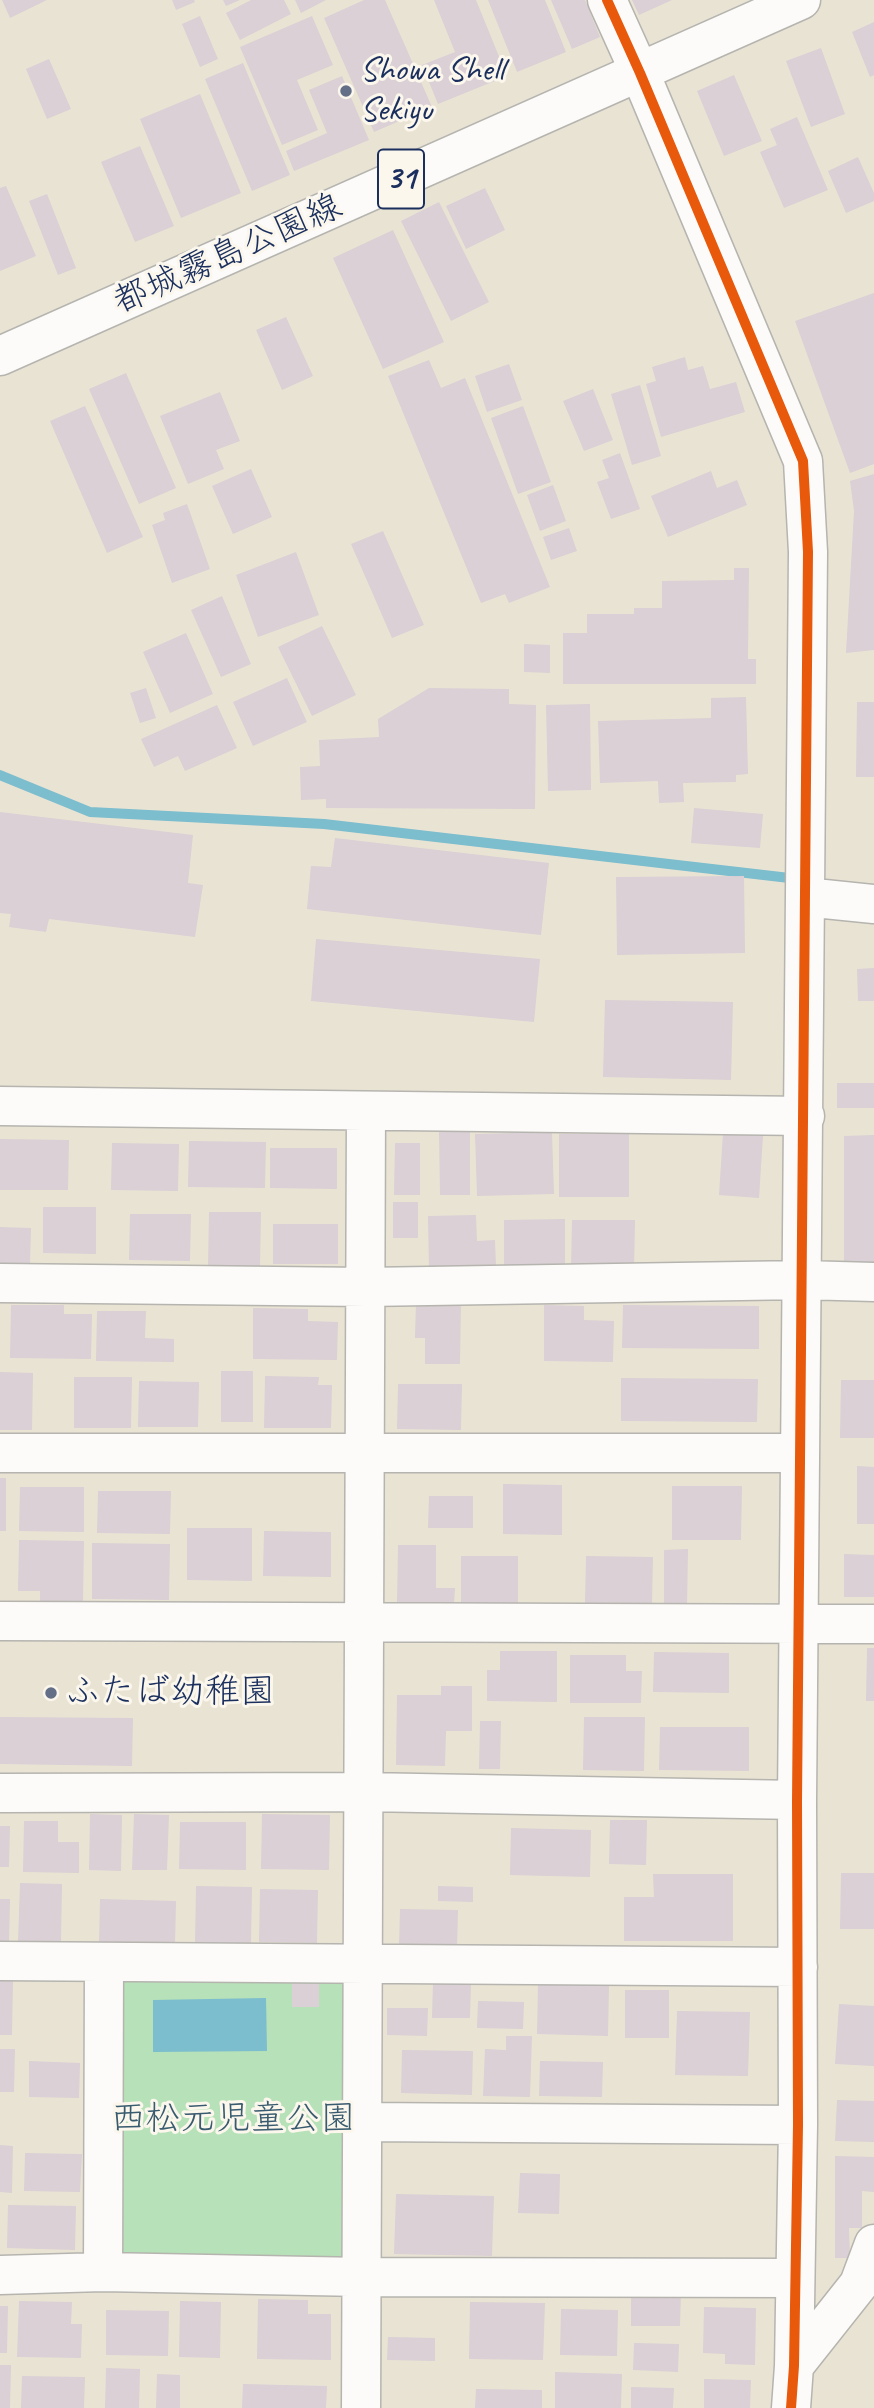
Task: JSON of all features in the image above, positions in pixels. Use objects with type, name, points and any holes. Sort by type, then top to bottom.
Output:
[{"type":"street","points":[[607,0],[803,461],[808,552],[805,1116],[797,1800],[798,2125],[791,2408]]},
{"type":"street","name":"都城霧島公園線","points":[[0,356],[801,0]]},
{"type":"street","points":[[805,882],[874,904]]},
{"type":"street","points":[[0,1106],[805,1116]]},
{"type":"street","points":[[361,2408],[366,1112]]},
{"type":"street","points":[[0,1283],[366,1287],[803,1280],[874,1282]]},
{"type":"street","points":[[0,1453],[800,1453]]},
{"type":"street","points":[[0,1621],[874,1624]]},
{"type":"street","points":[[0,1793],[365,1792],[797,1800]]},
{"type":"street","points":[[0,1961],[104,1964],[364,1962],[798,1967]]},
{"type":"street","points":[[103,2272],[104,1964]]},
{"type":"street","points":[[363,2122],[798,2125]]},
{"type":"street","points":[[794,2366],[859,2284],[874,2244]]},
{"type":"street","points":[[0,2275],[103,2272],[362,2277],[794,2278]]},
{"type":"green space","name":"西松元児童公園","points":[[364,1962],[362,2277],[103,2272],[104,1964]]},
{"type":"water","points":[[266,1998],[267,2051],[153,2052],[153,2000]]},
{"type":"building","points":[[2,0],[47,0],[10,18]]},
{"type":"building","points":[[172,0],[194,0],[195,2],[176,10]]},
{"type":"building","points":[[223,0],[240,0],[226,6]]},
{"type":"building","points":[[251,0],[284,0],[291,14],[240,40],[226,13]]},
{"type":"building","points":[[295,0],[326,0],[301,13]]},
{"type":"building","points":[[364,0],[385,0],[432,107],[374,132],[324,18]]},
{"type":"building","points":[[434,0],[476,0],[507,76],[438,104],[422,65],[455,52]]},
{"type":"building","points":[[488,0],[545,0],[566,52],[517,72]]},
{"type":"building","points":[[551,0],[585,0],[600,37],[572,49]]},
{"type":"building","points":[[632,0],[672,0],[639,15]]},
{"type":"building","points":[[200,16],[218,59],[200,67],[182,24]]},
{"type":"building","points":[[312,16],[333,65],[297,80],[318,130],[282,145],[240,47]]},
{"type":"building","points":[[874,22],[874,75],[870,77],[852,32]]},
{"type":"building","points":[[821,48],[845,114],[811,127],[786,61]]},
{"type":"building","points":[[49,59],[71,109],[47,119],[26,69]]},
{"type":"building","points":[[243,63],[290,175],[252,191],[205,79]]},
{"type":"building","points":[[734,75],[762,141],[724,156],[697,91]]},
{"type":"building","points":[[342,76],[369,140],[294,171],[286,151],[327,133],[309,90]]},
{"type":"building","points":[[200,94],[241,193],[181,218],[140,119]]},
{"type":"building","points":[[797,117],[828,190],[784,208],[760,152],[777,145],[770,129]]},
{"type":"building","points":[[140,146],[174,226],[135,242],[101,162]]},
{"type":"building","points":[[858,157],[874,193],[874,201],[846,213],[828,171]]},
{"type":"building","points":[[6,186],[36,256],[0,271],[0,188]]},
{"type":"building","points":[[485,188],[505,230],[466,249],[446,206]]},
{"type":"building","points":[[47,194],[76,268],[58,275],[29,201]]},
{"type":"building","points":[[439,202],[489,302],[451,321],[401,221]]},
{"type":"building","points":[[393,230],[444,342],[383,369],[333,258]]},
{"type":"building","points":[[874,293],[874,464],[850,473],[795,321]]},
{"type":"building","points":[[286,317],[313,376],[282,390],[256,330]]},
{"type":"building","points":[[685,357],[688,370],[703,366],[710,389],[736,382],[745,412],[661,437],[646,384],[656,381],[652,367]]},
{"type":"building","points":[[429,360],[441,388],[465,378],[550,587],[509,603],[505,594],[481,603],[388,376]]},
{"type":"building","points":[[509,364],[522,400],[487,412],[475,376]]},
{"type":"building","points":[[126,373],[176,488],[139,504],[89,389]]},
{"type":"building","points":[[640,385],[661,456],[632,465],[611,394]]},
{"type":"building","points":[[593,389],[613,440],[584,451],[563,401]]},
{"type":"building","points":[[220,392],[240,441],[216,450],[224,469],[188,484],[160,416]]},
{"type":"building","points":[[85,406],[143,537],[107,553],[50,421]]},
{"type":"building","points":[[523,406],[551,482],[518,494],[491,418]]},
{"type":"building","points":[[620,453],[640,509],[611,519],[597,482],[609,478],[602,460]]},
{"type":"building","points":[[251,469],[272,517],[233,534],[212,486]]},
{"type":"building","points":[[711,471],[717,488],[737,480],[747,505],[668,537],[651,496]]},
{"type":"building","points":[[874,474],[874,650],[846,653],[854,511],[850,481]]},
{"type":"building","points":[[553,485],[566,521],[540,531],[527,495]]},
{"type":"building","points":[[187,504],[210,569],[172,583],[152,525],[165,520],[163,513]]},
{"type":"building","points":[[569,528],[577,551],[551,560],[543,537]]},
{"type":"building","points":[[383,531],[424,625],[392,638],[351,544]]},
{"type":"building","points":[[296,552],[319,615],[258,637],[236,575]]},
{"type":"building","points":[[734,568],[749,568],[748,659],[756,659],[756,684],[563,684],[563,633],[587,633],[587,614],[634,614],[634,608],[662,608],[662,581],[734,580]]},
{"type":"building","points":[[222,596],[251,664],[221,677],[191,610]]},
{"type":"building","points":[[322,626],[356,695],[312,716],[278,647]]},
{"type":"building","points":[[186,633],[213,694],[170,713],[143,652]]},
{"type":"building","points":[[524,644],[550,645],[550,673],[524,672]]},
{"type":"building","points":[[287,678],[307,722],[253,746],[233,702]]},
{"type":"building","points":[[146,688],[156,718],[140,723],[130,693]]},
{"type":"building","points":[[429,688],[509,689],[509,704],[536,705],[535,809],[326,808],[326,799],[301,800],[300,767],[320,766],[319,740],[379,737],[378,719]]},
{"type":"building","points":[[746,697],[748,774],[736,775],[736,782],[683,783],[684,802],[659,803],[658,781],[600,783],[598,721],[711,718],[711,698]]},
{"type":"building","points":[[857,702],[874,702],[874,777],[856,777]]},
{"type":"building","points":[[590,704],[591,790],[548,791],[546,705]]},
{"type":"building","points":[[217,705],[237,748],[185,771],[178,756],[154,767],[141,739]]},
{"type":"building","points":[[694,808],[763,814],[760,848],[691,843]]},
{"type":"building","points":[[0,812],[193,835],[188,883],[203,885],[195,937],[49,919],[46,932],[9,927],[11,914],[0,913]]},
{"type":"building","points":[[335,838],[549,863],[541,935],[307,909],[311,866],[331,867]]},
{"type":"building","points":[[744,876],[745,953],[617,955],[616,877]]},
{"type":"building","points":[[316,939],[540,959],[534,1022],[311,1001]]},
{"type":"building","points":[[874,968],[874,1001],[858,1001],[857,969]]},
{"type":"building","points":[[605,1000],[733,1002],[731,1080],[603,1077]]},
{"type":"building","points":[[837,1083],[874,1083],[874,1108],[837,1108]]},
{"type":"building","points":[[439,1132],[470,1132],[470,1195],[440,1195]]},
{"type":"building","points":[[552,1132],[554,1194],[477,1196],[475,1134]]},
{"type":"building","points":[[723,1133],[763,1136],[759,1198],[719,1195]]},
{"type":"building","points":[[559,1134],[629,1134],[629,1197],[559,1197]]},
{"type":"building","points":[[874,1135],[874,1262],[844,1262],[844,1136]]},
{"type":"building","points":[[0,1139],[69,1140],[68,1190],[0,1190]]},
{"type":"building","points":[[189,1141],[266,1142],[265,1188],[188,1187]]},
{"type":"building","points":[[112,1143],[179,1144],[178,1191],[111,1190]]},
{"type":"building","points":[[395,1143],[420,1143],[420,1195],[394,1195]]},
{"type":"building","points":[[270,1148],[337,1148],[337,1189],[270,1188]]},
{"type":"building","points":[[393,1202],[418,1202],[418,1238],[393,1238]]},
{"type":"building","points":[[43,1207],[96,1207],[96,1254],[43,1253]]},
{"type":"building","points":[[209,1212],[261,1212],[260,1267],[208,1267]]},
{"type":"building","points":[[130,1214],[191,1214],[190,1261],[129,1260]]},
{"type":"building","points":[[476,1215],[477,1241],[495,1240],[496,1267],[429,1269],[428,1216]]},
{"type":"building","points":[[565,1219],[565,1266],[504,1267],[504,1220]]},
{"type":"building","points":[[572,1220],[635,1220],[634,1269],[571,1268]]},
{"type":"building","points":[[273,1224],[338,1224],[338,1264],[273,1264]]},
{"type":"building","points":[[0,1227],[31,1228],[30,1264],[0,1264]]},
{"type":"building","points":[[416,1302],[461,1303],[460,1364],[425,1364],[425,1338],[415,1338]]},
{"type":"building","points":[[11,1305],[64,1305],[64,1314],[92,1314],[91,1359],[10,1358]]},
{"type":"building","points":[[544,1305],[584,1306],[584,1320],[614,1321],[613,1362],[544,1361]]},
{"type":"building","points":[[623,1305],[759,1306],[759,1349],[622,1348]]},
{"type":"building","points":[[253,1308],[308,1309],[308,1321],[338,1322],[337,1360],[253,1359]]},
{"type":"building","points":[[97,1311],[146,1311],[145,1338],[174,1339],[174,1362],[96,1361]]},
{"type":"building","points":[[221,1371],[253,1371],[253,1422],[221,1422]]},
{"type":"building","points":[[0,1372],[33,1373],[32,1430],[0,1430]]},
{"type":"building","points":[[265,1376],[319,1377],[318,1385],[332,1385],[331,1428],[264,1428]]},
{"type":"building","points":[[74,1377],[132,1377],[131,1428],[74,1428]]},
{"type":"building","points":[[621,1378],[758,1379],[757,1422],[621,1421]]},
{"type":"building","points":[[841,1380],[874,1380],[874,1438],[840,1438]]},
{"type":"building","points":[[139,1381],[199,1382],[198,1427],[138,1427]]},
{"type":"building","points":[[398,1384],[462,1384],[461,1430],[397,1429]]},
{"type":"building","points":[[857,1466],[874,1467],[874,1524],[857,1524]]},
{"type":"building","points":[[0,1478],[6,1478],[6,1531],[0,1531]]},
{"type":"building","points":[[503,1484],[562,1485],[562,1535],[503,1534]]},
{"type":"building","points":[[672,1486],[742,1486],[741,1540],[672,1540]]},
{"type":"building","points":[[20,1487],[84,1487],[84,1532],[19,1531]]},
{"type":"building","points":[[98,1491],[171,1491],[170,1534],[97,1533]]},
{"type":"building","points":[[429,1496],[473,1496],[473,1528],[428,1528]]},
{"type":"building","points":[[187,1528],[252,1528],[252,1581],[187,1580]]},
{"type":"building","points":[[264,1531],[331,1532],[331,1577],[263,1576]]},
{"type":"building","points":[[19,1540],[84,1541],[83,1601],[40,1601],[40,1591],[18,1591]]},
{"type":"building","points":[[92,1543],[170,1544],[169,1600],[92,1599]]},
{"type":"building","points":[[398,1545],[436,1545],[436,1588],[455,1588],[454,1604],[397,1604]]},
{"type":"building","points":[[688,1549],[687,1607],[664,1607],[664,1550]]},
{"type":"building","points":[[844,1554],[874,1555],[874,1597],[844,1597]]},
{"type":"building","points":[[461,1556],[518,1556],[518,1607],[461,1606]]},
{"type":"building","points":[[586,1556],[653,1557],[652,1604],[585,1603]]},
{"type":"building","points":[[867,1648],[874,1648],[874,1701],[866,1701]]},
{"type":"building","points":[[500,1651],[557,1651],[557,1702],[487,1701],[487,1670],[500,1670]]},
{"type":"building","points":[[654,1652],[729,1653],[729,1693],[653,1692]]},
{"type":"building","points":[[570,1655],[626,1655],[626,1671],[642,1671],[641,1703],[570,1703]]},
{"type":"building","points":[[441,1686],[472,1686],[472,1731],[446,1731],[445,1766],[396,1765],[397,1695],[441,1695]]},
{"type":"building","points":[[0,1717],[133,1718],[132,1766],[0,1764]]},
{"type":"building","points":[[584,1717],[645,1717],[644,1771],[583,1770]]},
{"type":"building","points":[[480,1721],[501,1721],[500,1769],[479,1769]]},
{"type":"building","points":[[660,1727],[749,1727],[749,1771],[659,1770]]},
{"type":"building","points":[[90,1814],[122,1815],[121,1871],[89,1870]]},
{"type":"building","points":[[134,1814],[169,1815],[167,1870],[132,1870]]},
{"type":"building","points":[[262,1814],[330,1815],[329,1870],[261,1869]]},
{"type":"building","points":[[610,1820],[647,1820],[646,1865],[609,1864]]},
{"type":"building","points":[[24,1821],[58,1821],[58,1842],[79,1842],[79,1873],[23,1872]]},
{"type":"building","points":[[180,1822],[246,1822],[246,1870],[179,1869]]},
{"type":"building","points":[[0,1826],[10,1826],[9,1867],[0,1867]]},
{"type":"building","points":[[511,1828],[591,1830],[590,1877],[510,1875]]},
{"type":"building","points":[[841,1873],[874,1873],[874,1929],[840,1929]]},
{"type":"building","points":[[653,1874],[733,1874],[733,1941],[624,1941],[624,1897],[654,1897]]},
{"type":"building","points":[[20,1883],[62,1884],[61,1942],[18,1942]]},
{"type":"building","points":[[196,1886],[252,1887],[251,1944],[195,1943]]},
{"type":"building","points":[[438,1886],[473,1887],[473,1902],[438,1901]]},
{"type":"building","points":[[260,1889],[318,1890],[317,1943],[259,1942]]},
{"type":"building","points":[[0,1899],[10,1899],[9,1944],[0,1944]]},
{"type":"building","points":[[100,1899],[176,1901],[175,1945],[99,1944]]},
{"type":"building","points":[[400,1909],[458,1910],[457,1949],[399,1947]]},
{"type":"building","points":[[0,1980],[13,1980],[12,2035],[0,2035]]},
{"type":"building","points":[[433,1981],[471,1982],[470,2018],[432,2018]]},
{"type":"building","points":[[292,1983],[319,1984],[319,2007],[292,2007]]},
{"type":"building","points":[[538,1984],[609,1986],[608,2036],[537,2034]]},
{"type":"building","points":[[625,1990],[669,1990],[669,2038],[625,2038]]},
{"type":"building","points":[[478,2001],[524,2002],[523,2029],[477,2028]]},
{"type":"building","points":[[839,2004],[874,2006],[874,2066],[835,2064]]},
{"type":"building","points":[[387,2008],[428,2008],[427,2036],[387,2035]]},
{"type":"building","points":[[677,2011],[750,2012],[748,2076],[675,2075]]},
{"type":"building","points":[[506,2036],[532,2036],[530,2097],[483,2096],[485,2049],[506,2050]]},
{"type":"building","points":[[0,2049],[15,2049],[14,2092],[0,2092]]},
{"type":"building","points":[[402,2050],[473,2051],[472,2095],[401,2093]]},
{"type":"building","points":[[29,2061],[80,2063],[79,2098],[29,2097]]},
{"type":"building","points":[[540,2061],[603,2062],[602,2097],[539,2096]]},
{"type":"building","points":[[837,2100],[874,2101],[874,2142],[835,2141]]},
{"type":"building","points":[[0,2145],[13,2146],[12,2193],[0,2192]]},
{"type":"building","points":[[25,2153],[82,2154],[80,2192],[24,2191]]},
{"type":"building","points":[[835,2156],[874,2157],[874,2192],[862,2191],[862,2228],[849,2228],[850,2258],[835,2258]]},
{"type":"building","points":[[520,2173],[560,2174],[559,2214],[518,2213]]},
{"type":"building","points":[[396,2194],[494,2196],[492,2256],[394,2254]]},
{"type":"building","points":[[8,2205],[76,2206],[75,2250],[7,2248]]},
{"type":"building","points":[[631,2292],[681,2293],[680,2326],[631,2326]]},
{"type":"building","points":[[258,2299],[308,2300],[308,2314],[331,2314],[331,2360],[257,2359]]},
{"type":"building","points":[[19,2301],[72,2302],[71,2324],[82,2324],[81,2358],[17,2357]]},
{"type":"building","points":[[180,2301],[221,2302],[220,2358],[179,2357]]},
{"type":"building","points":[[470,2302],[545,2303],[543,2360],[469,2359]]},
{"type":"building","points":[[0,2306],[8,2306],[7,2353],[0,2353]]},
{"type":"building","points":[[704,2307],[756,2308],[755,2365],[725,2364],[725,2354],[703,2353]]},
{"type":"building","points":[[561,2309],[618,2310],[617,2356],[560,2355]]},
{"type":"building","points":[[106,2310],[169,2311],[168,2356],[106,2355]]},
{"type":"building","points":[[388,2337],[435,2338],[435,2361],[387,2360]]},
{"type":"building","points":[[634,2343],[679,2344],[678,2372],[633,2370]]},
{"type":"building","points":[[0,2365],[11,2365],[10,2408],[0,2408]]},
{"type":"building","points":[[106,2368],[140,2369],[139,2408],[105,2408]]},
{"type":"building","points":[[555,2372],[622,2374],[621,2408],[555,2408]]},
{"type":"building","points":[[157,2374],[180,2375],[180,2408],[156,2408]]},
{"type":"building","points":[[22,2376],[85,2377],[84,2408],[21,2408]]},
{"type":"building","points":[[704,2379],[751,2380],[750,2408],[704,2408]]},
{"type":"building","points":[[243,2384],[327,2386],[326,2408],[242,2408]]},
{"type":"building","points":[[631,2387],[674,2388],[673,2408],[631,2408]]},
{"type":"building","points":[[476,2389],[542,2390],[542,2408],[475,2408]]},
{"type":"waterway","points":[[0,775],[90,812],[324,824],[798,879]]},
{"type":"cycle path","points":[[607,0],[803,461],[808,552],[797,1800],[798,2125],[791,2408]]},
{"type":"place","name":"Showa Shell Sekiyu","points":[[346,91]]},
{"type":"place","name":"ふたば幼稚園","points":[[51,1693]]}]
